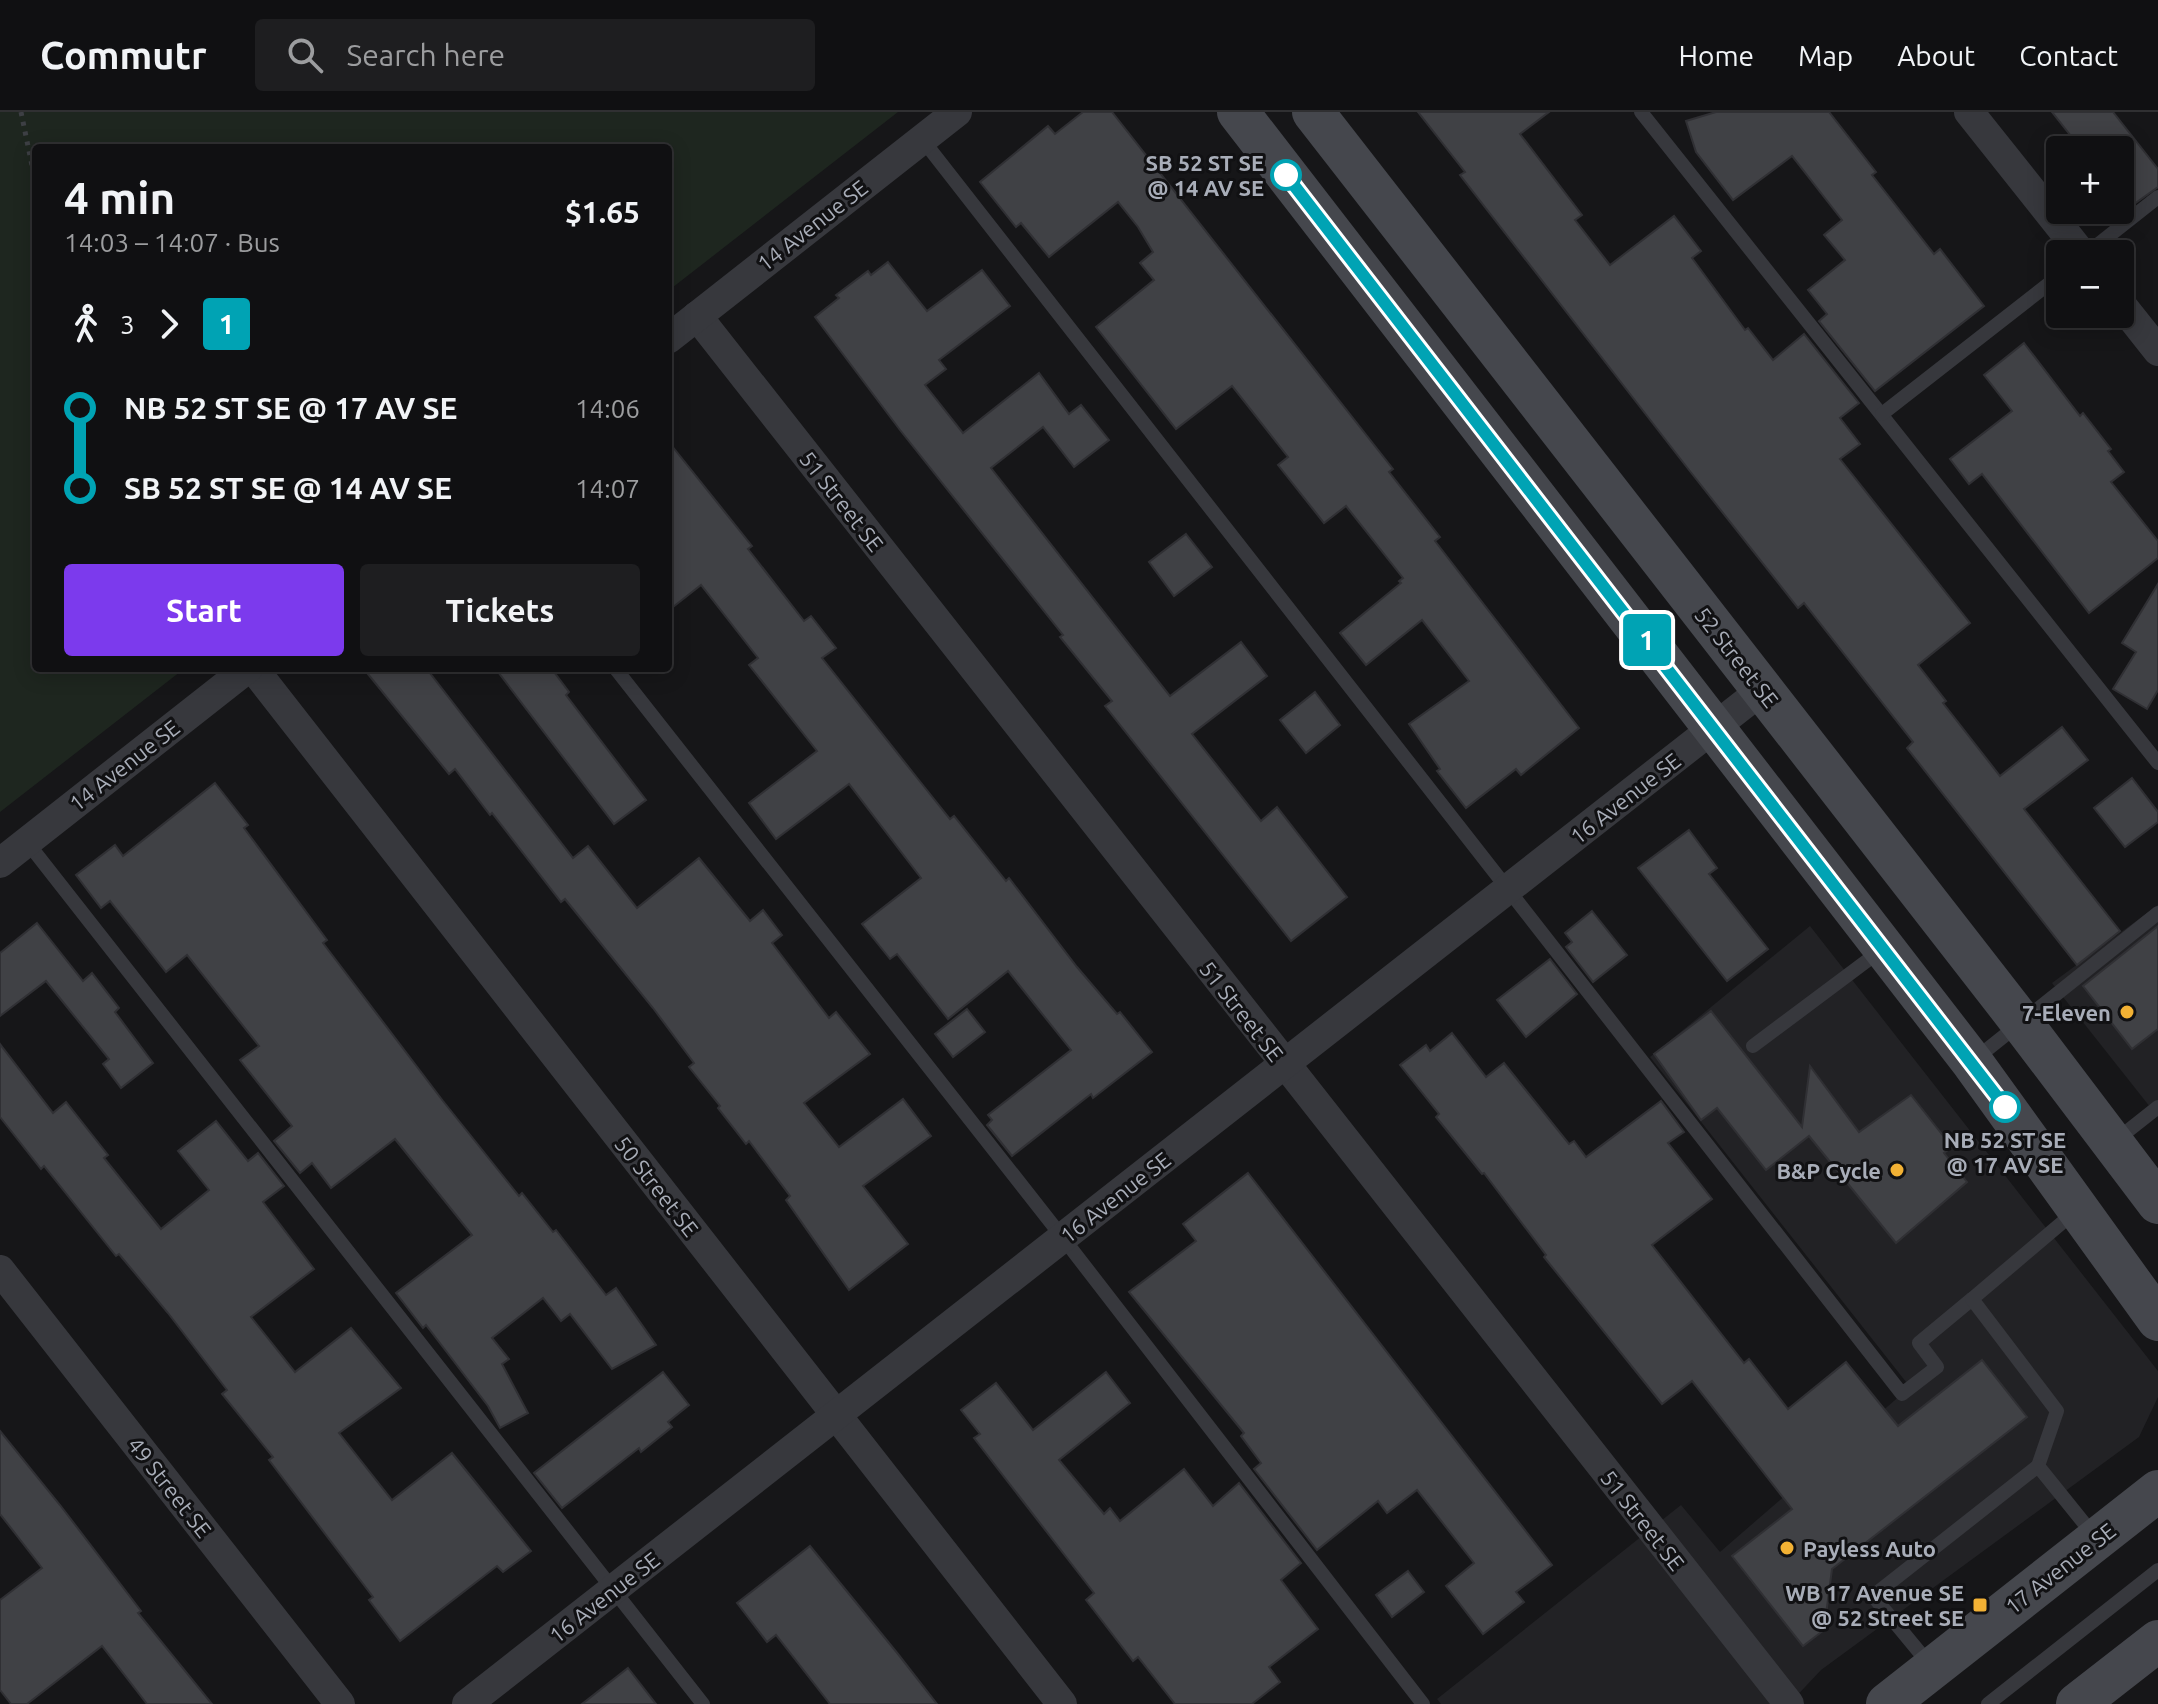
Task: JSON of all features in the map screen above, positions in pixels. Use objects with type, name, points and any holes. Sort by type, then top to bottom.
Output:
[{"type":"main road","points":[[1238,112],[1972,1062],[2158,1320]]},
{"type":"main road","name":"52 Street SE","points":[[1313,112],[2021,1022],[2158,1203]]},
{"type":"main road","name":"17 Avenue SE","points":[[1887,1704],[2158,1491]]},
{"type":"main road","points":[[2077,1704],[2158,1641]]},
{"type":"street","name":"14 Avenue SE","points":[[672,336],[957,112]]},
{"type":"street","points":[[1969,112],[2073,240]]},
{"type":"street","name":"51 Street SE","points":[[697,316],[1789,1704]]},
{"type":"street","points":[[2134,321],[2158,351]]},
{"type":"street","name":"14 Avenue SE","points":[[0,863],[245,672]]},
{"type":"street","name":"50 Street SE","points":[[253,672],[1062,1704]]},
{"type":"street","name":"16 Avenue SE","points":[[467,1704],[1762,690]]},
{"type":"street","name":"49 Street SE","points":[[0,1270],[340,1704]]},
{"type":"lane","points":[[1641,112],[2158,763]]},
{"type":"lane","points":[[922,139],[1902,1394],[1937,1367],[1919,1343],[2079,1209]]},
{"type":"lane","points":[[2102,240],[2158,197]]},
{"type":"lane","points":[[1882,414],[2046,286]]},
{"type":"lane","points":[[618,672],[1063,1238],[1423,1704]]},
{"type":"lane","points":[[27,842],[703,1704]]},
{"type":"lane","points":[[1972,1062],[2158,913]]},
{"type":"lane","points":[[1753,1046],[1884,949]]},
{"type":"lane","points":[[2111,1143],[2158,1107]]},
{"type":"lane","points":[[1932,1668],[1873,1596],[2038,1466],[2057,1411],[1972,1299]]},
{"type":"lane","points":[[2038,1466],[2097,1539]]},
{"type":"lane","points":[[1988,1704],[2158,1570]]},
{"type":"path","points":[[21,112],[32,166]]},
{"type":"shaded area","points":[[0,112],[898,112],[672,288],[672,144],[32,144],[32,672],[180,672],[0,812]]},
{"type":"shaded area","points":[[2158,905],[2158,1117],[2052,983]]},
{"type":"shaded area","points":[[1810,926],[2158,1371],[2158,1397],[2139,1437],[1821,1670],[1789,1704],[1441,1704],[1437,1699],[1681,1505],[1720,1552],[1910,1387],[1650,1057]]},
{"type":"building","points":[[1083,112],[1112,112],[1393,469],[1389,472],[1440,537],[1435,541],[1579,728],[1521,775],[1516,769],[1466,808],[1437,771],[1440,769],[1409,724],[1469,681],[1422,620],[1366,665],[1340,633],[1401,583],[1399,581],[1403,578],[1346,506],[1324,523],[1278,465],[1288,457],[1232,386],[1176,429],[1096,327],[1154,280],[1140,263],[1153,252],[1118,202],[1049,257],[1021,223],[1016,227],[980,182],[1048,126],[1055,134]]},
{"type":"building","points":[[1418,112],[1549,112],[1520,134],[1582,215],[1575,220],[1610,265],[1674,216],[1701,251],[1692,258],[1745,330],[1748,328],[1773,360],[1804,334],[1859,403],[1840,418],[1860,444],[1840,459],[1970,623],[1918,665],[1946,701],[1943,703],[2000,776],[2062,727],[2088,760],[2024,809],[2120,931],[2077,965],[1907,748],[1913,742],[1804,603],[1798,608],[1689,470],[1460,175],[1465,172]]},
{"type":"building","points":[[1716,112],[1829,112],[1876,172],[1872,175],[1934,254],[1940,249],[1984,306],[1875,391],[1819,321],[1827,314],[1808,290],[1845,260],[1824,235],[1842,220],[1792,156],[1733,200],[1696,152],[1686,121]]},
{"type":"building","points":[[2052,112],[2113,112],[2132,136],[2071,136]]},
{"type":"building","points":[[2134,139],[2158,169],[2158,187],[2134,204]]},
{"type":"building","points":[[888,262],[927,311],[982,270],[1010,306],[939,360],[946,369],[925,385],[963,433],[1039,373],[1069,414],[1081,405],[1109,440],[1074,467],[1043,427],[991,468],[1170,696],[1241,642],[1267,676],[1192,734],[1261,821],[1277,807],[1347,897],[1291,941],[1105,706],[1112,701],[1060,637],[1063,635],[900,430],[815,317],[839,298],[836,295],[868,271],[871,275]]},
{"type":"building","points":[[2024,343],[2080,416],[2083,413],[2111,449],[2108,451],[2124,472],[2111,482],[2158,541],[2158,558],[2089,613],[1982,474],[1969,484],[1950,459],[2012,411],[1984,375]]},
{"type":"building","points":[[672,446],[752,546],[748,549],[804,621],[811,616],[836,648],[822,658],[950,819],[954,816],[1006,881],[1009,878],[1077,967],[1117,1014],[1120,1012],[1152,1052],[1093,1098],[1091,1094],[1012,1156],[987,1125],[992,1120],[988,1115],[1071,1050],[1008,971],[948,1019],[897,954],[890,959],[862,924],[921,878],[849,784],[776,839],[749,803],[817,751],[749,665],[758,658],[701,585],[672,608]]},
{"type":"building","points":[[1186,534],[1212,567],[1174,596],[1149,562]]},
{"type":"building","points":[[2158,584],[2158,690],[2147,709],[2113,689],[2136,652],[2122,643]]},
{"type":"building","points":[[366,672],[429,672],[573,858],[588,846],[637,908],[699,858],[750,921],[763,910],[782,935],[772,943],[829,1018],[836,1012],[870,1054],[804,1103],[839,1147],[903,1099],[931,1136],[863,1186],[908,1244],[849,1290],[786,1200],[790,1196],[749,1141],[746,1144],[718,1108],[720,1106],[689,1067],[694,1063],[653,1008],[565,899],[561,902],[455,769],[449,774]]},
{"type":"building","points":[[498,672],[554,672],[569,692],[566,695],[646,800],[614,824]]},
{"type":"building","points":[[1315,692],[1340,725],[1306,753],[1280,720]]},
{"type":"building","points":[[2132,778],[2158,812],[2158,822],[2125,847],[2094,808]]},
{"type":"building","points":[[215,783],[248,825],[244,828],[327,940],[323,943],[443,1101],[519,1196],[522,1193],[553,1232],[556,1230],[606,1295],[616,1288],[656,1345],[612,1369],[570,1314],[561,1321],[543,1298],[492,1338],[509,1359],[502,1364],[528,1413],[500,1428],[488,1406],[426,1325],[423,1328],[396,1293],[472,1235],[395,1139],[331,1188],[312,1163],[300,1173],[274,1141],[292,1126],[240,1060],[259,1046],[187,955],[166,972],[110,901],[101,908],[76,875],[115,845],[123,856]]},
{"type":"building","points":[[1689,830],[1717,868],[1709,874],[1768,949],[1727,981],[1638,868]]},
{"type":"building","points":[[1592,911],[1627,955],[1593,982],[1566,947],[1572,942],[1565,933]]},
{"type":"building","points":[[37,923],[83,981],[92,973],[119,1008],[115,1012],[153,1063],[121,1088],[103,1064],[109,1059],[46,981],[0,1016],[0,953]]},
{"type":"building","points":[[2158,926],[2158,1029],[2132,1049],[2083,986]]},
{"type":"building","points":[[1550,959],[1577,994],[1526,1037],[1497,1000]]},
{"type":"building","points":[[967,1009],[985,1032],[953,1057],[935,1034]]},
{"type":"building","points":[[1711,1011],[1802,1127],[1810,1066],[1859,1132],[1911,1095],[1952,1147],[1944,1153],[1967,1182],[1896,1243],[1809,1136],[1766,1170],[1717,1108],[1701,1120],[1654,1054]]},
{"type":"building","points":[[1452,1033],[1486,1077],[1504,1063],[1569,1144],[1574,1141],[1586,1157],[1661,1101],[1684,1132],[1668,1143],[1712,1199],[1652,1245],[1744,1363],[1749,1359],[1788,1409],[1846,1362],[1898,1426],[1982,1360],[2027,1417],[1832,1569],[1824,1630],[1803,1646],[1732,1556],[1792,1509],[1692,1381],[1662,1404],[1544,1257],[1546,1255],[1484,1173],[1436,1117],[1439,1114],[1400,1065],[1426,1045],[1430,1051]]},
{"type":"building","points":[[0,1044],[53,1113],[66,1102],[108,1155],[104,1158],[161,1229],[209,1190],[178,1151],[216,1121],[248,1161],[258,1153],[284,1186],[263,1202],[314,1269],[251,1317],[295,1372],[351,1328],[401,1388],[339,1433],[392,1500],[452,1453],[531,1551],[503,1572],[497,1566],[400,1641],[369,1600],[373,1597],[269,1460],[273,1457],[222,1394],[227,1390],[119,1254],[116,1256],[0,1117]]},
{"type":"building","points":[[1248,1173],[1552,1565],[1516,1592],[1524,1602],[1483,1634],[1446,1586],[1474,1563],[1417,1490],[1387,1513],[1378,1501],[1317,1550],[1254,1469],[1261,1463],[1241,1436],[1244,1433],[1129,1292],[1196,1241],[1183,1224]]},
{"type":"building","points":[[663,1372],[689,1405],[668,1422],[672,1427],[641,1452],[639,1448],[562,1508],[534,1473]]},
{"type":"building","points":[[1106,1372],[1130,1403],[1059,1460],[1104,1514],[1110,1508],[1120,1521],[1184,1469],[1213,1506],[1239,1483],[1301,1563],[1281,1580],[1318,1629],[1269,1667],[1280,1682],[1252,1704],[1175,1704],[1138,1657],[1133,1661],[1086,1600],[1094,1593],[974,1438],[980,1434],[961,1410],[996,1383],[1033,1430]]},
{"type":"building","points":[[0,1431],[141,1611],[138,1613],[212,1704],[147,1704],[102,1646],[27,1704],[11,1704],[0,1690],[0,1600],[42,1568],[0,1514]]},
{"type":"building","points":[[810,1546],[937,1704],[830,1704],[776,1635],[767,1642],[737,1603]]},
{"type":"building","points":[[1408,1571],[1424,1592],[1392,1617],[1376,1595]]},
{"type":"building","points":[[628,1668],[656,1704],[582,1704]]},
{"type":"bus line","name":"1","points":[[1286,175],[2005,1107]]},
{"type":"place","name":"SB 52 ST SE @ 14 AV SE","points":[[1286,175]]},
{"type":"place","name":"7-Eleven","points":[[2127,1012]]},
{"type":"place","name":"NB 52 ST SE @ 17 AV SE","points":[[2005,1107]]},
{"type":"place","name":"B&P Cycle","points":[[1897,1170]]},
{"type":"place","name":"Payless Auto","points":[[1787,1548]]},
{"type":"place","name":"WB 17 Avenue SE @ 52 Street SE","points":[[1980,1605]]}]
